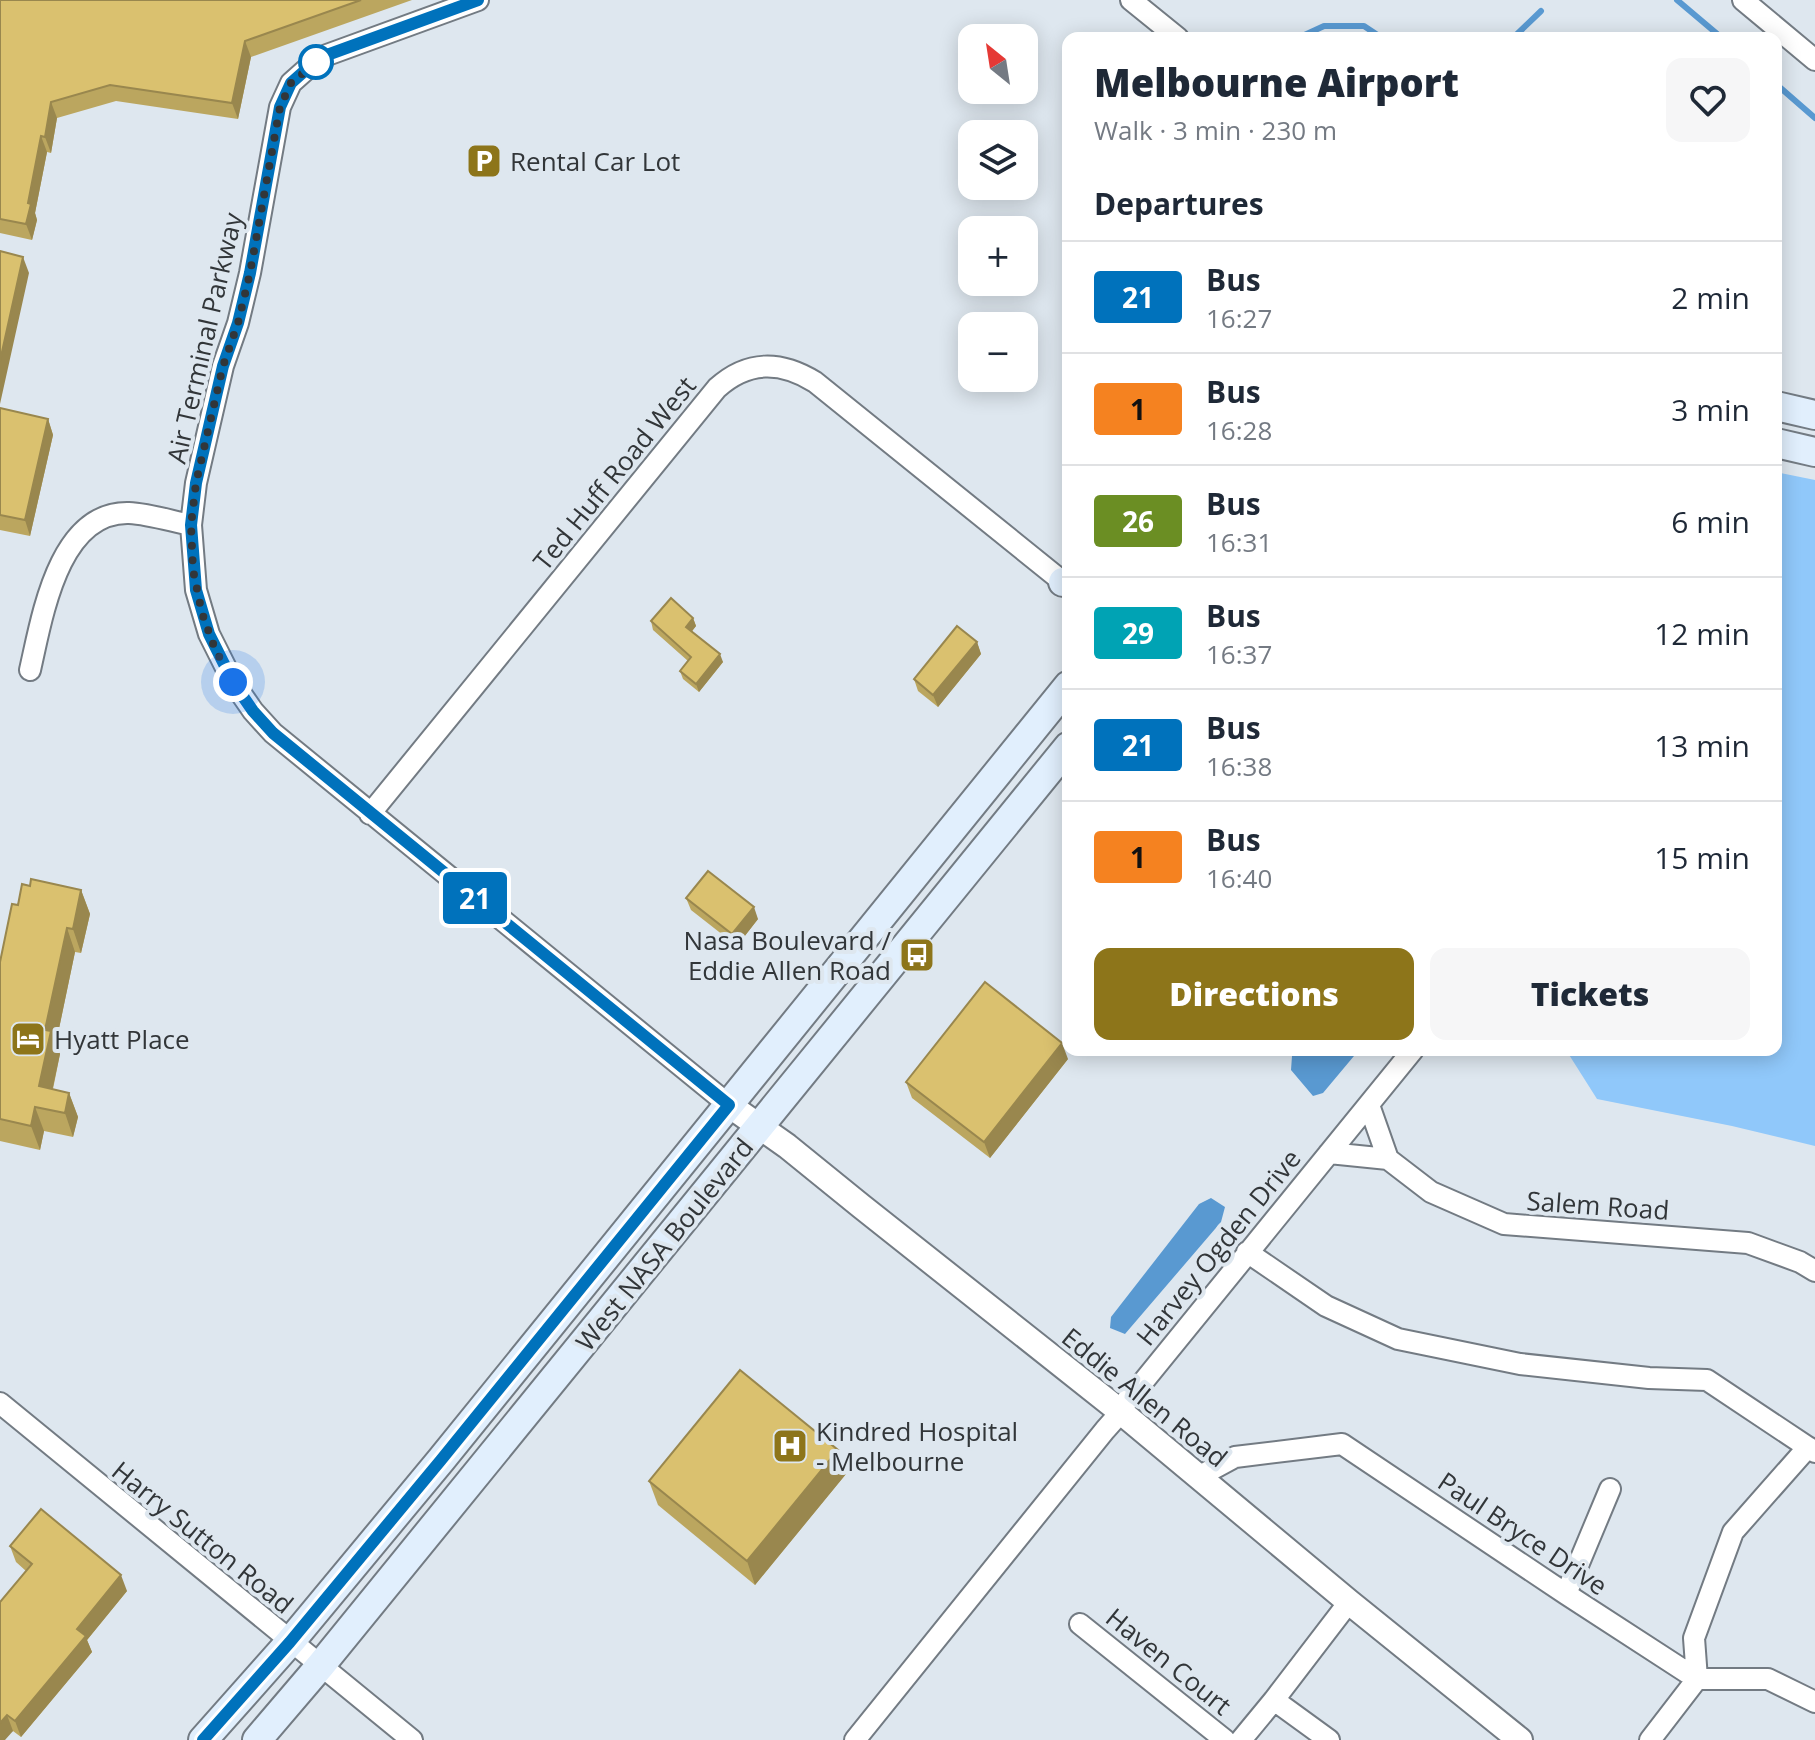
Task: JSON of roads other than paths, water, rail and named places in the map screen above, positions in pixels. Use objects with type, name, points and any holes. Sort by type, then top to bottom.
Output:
[{"type":"main road","points":[[1782,407],[1815,415]]},
{"type":"main road","points":[[1782,444],[1815,452]]},
{"type":"main road","name":"West NASA Boulevard","points":[[203,1740],[290,1642],[441,1460],[1062,693]]},
{"type":"main road","name":"West NASA Boulevard","points":[[257,1740],[1062,754]]},
{"type":"street","name":"Air Terminal Parkway","points":[[478,0],[327,55],[297,76],[285,93],[250,273],[238,323],[223,366],[199,473],[191,525],[193,570],[202,613],[215,649],[233,682],[273,733],[729,1105]]},
{"type":"street","points":[[1131,0],[1171,32]]},
{"type":"street","points":[[1743,0],[1781,32]]},
{"type":"street","points":[[1782,32],[1815,60]]},
{"type":"street","name":"Ted Huff Road West","points":[[370,814],[717,388],[741,371],[775,367],[796,372],[815,382],[1062,580]]},
{"type":"street","points":[[30,670],[55,577],[67,551],[80,534],[99,521],[122,513],[191,525]]},
{"type":"street","name":"Harvey Ogden Drive","points":[[855,1740],[1121,1412],[1132,1391],[1143,1382],[1408,1056]]},
{"type":"street","name":"Eddie Allen Road","points":[[729,1105],[760,1125],[1121,1412],[1520,1740]]},
{"type":"street","points":[[1329,1153],[1388,1159],[1369,1105]]},
{"type":"street","name":"Salem Road","points":[[1388,1159],[1431,1192],[1504,1224],[1748,1243],[1800,1262],[1815,1271]]},
{"type":"street","points":[[1247,1252],[1326,1306],[1398,1339],[1520,1364],[1649,1378],[1707,1380],[1812,1449],[1733,1532],[1694,1638],[1697,1679],[1650,1740]]},
{"type":"street","name":"Harry Sutton Road","points":[[0,1403],[412,1740]]},
{"type":"street","name":"Paul Bryce Drive","points":[[1198,1477],[1235,1457],[1342,1444],[1697,1679]]},
{"type":"street","points":[[1566,1594],[1610,1489]]},
{"type":"street","points":[[1241,1740],[1349,1602]]},
{"type":"street","name":"Haven Court","points":[[1080,1624],[1225,1740]]},
{"type":"street","points":[[1697,1679],[1768,1679],[1815,1702]]},
{"type":"street","points":[[1274,1700],[1329,1740]]},
{"type":"waterway","points":[[1677,0],[1715,32]]},
{"type":"waterway","points":[[1519,32],[1541,11]]},
{"type":"waterway","points":[[1311,32],[1324,26],[1364,26],[1373,32]]},
{"type":"waterway","points":[[1782,89],[1815,118]]},
{"type":"place","name":"Rental Car Lot","points":[[484,161]]},
{"type":"place","name":"Nasa Boulevard / Eddie Allen Road","points":[[917,955]]},
{"type":"place","name":"Hyatt Place","points":[[28,1039]]},
{"type":"place","name":"Kindred Hospital - Melbourne","points":[[790,1446]]}]
